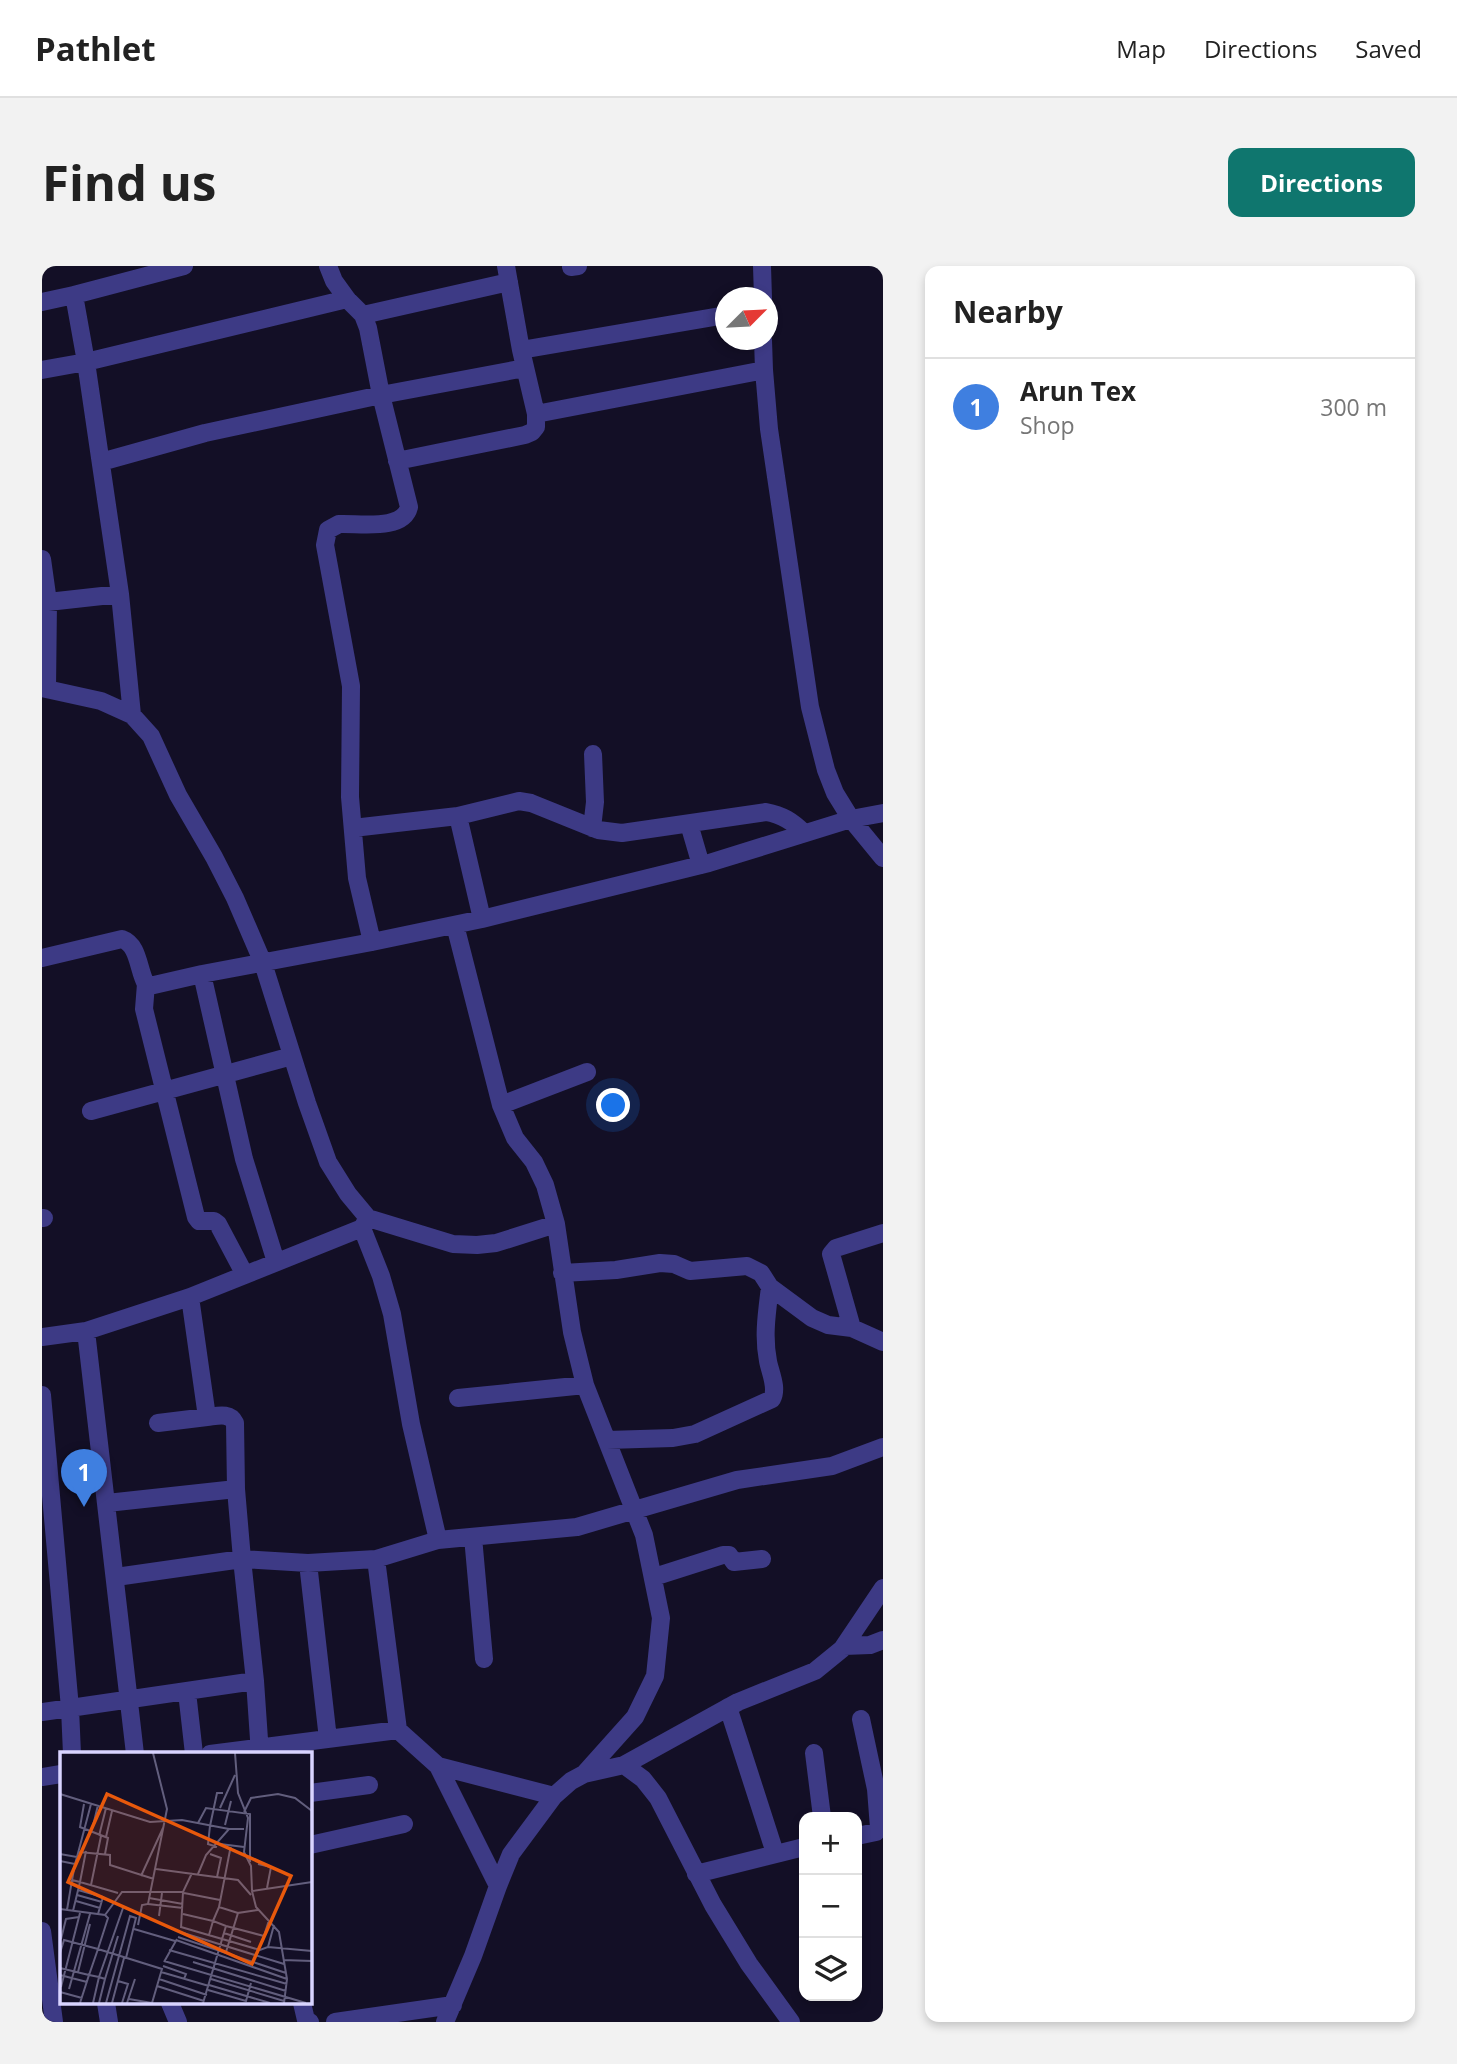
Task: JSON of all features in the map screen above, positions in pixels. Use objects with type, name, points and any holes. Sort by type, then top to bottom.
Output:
[{"type":"street","points":[[42,302],[184,266]]},
{"type":"street","points":[[328,266],[334,281],[363,315],[368,328],[381,395],[409,507],[408,514],[394,523],[340,524],[328,530],[325,545],[351,686],[349,751],[357,878],[372,942]]},
{"type":"street","points":[[762,266],[763,287]]},
{"type":"street","points":[[363,315],[507,274],[536,414],[536,427],[525,435],[397,461]]},
{"type":"street","points":[[74,295],[120,594],[132,715]]},
{"type":"street","points":[[42,370],[86,362],[347,299]]},
{"type":"street","points":[[101,462],[205,433],[715,317]]},
{"type":"street","points":[[763,350],[769,429],[810,707],[826,770],[835,793],[851,819],[883,858]]},
{"type":"street","points":[[536,414],[764,370]]},
{"type":"street","points":[[42,559],[45,688],[101,701],[132,715],[151,736],[178,795],[235,898],[263,963],[328,1162],[365,1223],[392,1314],[411,1424],[438,1540]]},
{"type":"street","points":[[45,603],[120,594]]},
{"type":"street","points":[[592,828],[595,802],[593,754]]},
{"type":"street","points":[[353,828],[458,816],[519,801],[531,803],[592,828],[622,834],[766,812],[780,815],[804,833]]},
{"type":"street","points":[[146,984],[154,985],[482,919],[701,864],[851,819],[883,813]]},
{"type":"street","points":[[458,816],[482,919]]},
{"type":"street","points":[[689,824],[701,864]]},
{"type":"street","points":[[445,2022],[511,1854],[554,1796],[583,1774],[635,1717],[655,1676],[661,1618],[644,1535],[585,1385],[572,1332],[556,1224],[545,1185],[534,1162],[515,1138],[501,1105],[455,925]]},
{"type":"street","points":[[42,958],[122,939],[131,944],[146,984],[144,1009],[197,1217],[199,1221],[214,1221],[218,1224],[245,1275]]},
{"type":"street","points":[[202,974],[244,1159],[276,1262]]},
{"type":"street","points":[[91,1111],[292,1056]]},
{"type":"street","points":[[501,1105],[587,1072]]},
{"type":"street","points":[[42,1337],[86,1331],[190,1297],[365,1223],[453,1244],[477,1245],[496,1243],[556,1224]]},
{"type":"street","points":[[852,1328],[831,1254],[836,1248],[883,1233]]},
{"type":"street","points":[[562,1273],[616,1270],[660,1263],[674,1264],[690,1271],[747,1266],[761,1273],[770,1287],[812,1318],[828,1325],[852,1328],[883,1342]]},
{"type":"street","points":[[607,1440],[673,1438],[695,1434],[772,1399],[775,1393],[765,1335],[770,1287]]},
{"type":"street","points":[[190,1297],[207,1417]]},
{"type":"street","points":[[86,1331],[135,1752]]},
{"type":"street","points":[[458,1398],[585,1385]]},
{"type":"street","points":[[42,1395],[72,1752]]},
{"type":"street","points":[[158,1423],[228,1416],[235,1423],[236,1489],[255,1681],[259,1751],[328,1738],[398,1730]]},
{"type":"street","points":[[116,1577],[242,1559],[308,1563],[376,1559],[438,1540],[577,1527],[737,1480],[832,1466],[883,1447]]},
{"type":"street","points":[[107,1503],[236,1489]]},
{"type":"street","points":[[473,1537],[484,1659]]},
{"type":"street","points":[[654,1577],[723,1555],[729,1555],[734,1562],[739,1563],[762,1559]]},
{"type":"street","points":[[376,1559],[398,1730],[438,1766],[498,1886]]},
{"type":"street","points":[[308,1563],[328,1738]]},
{"type":"street","points":[[583,1774],[624,1765],[728,1707],[815,1671],[844,1646],[883,1588]]},
{"type":"street","points":[[844,1646],[870,1645],[883,1640]]},
{"type":"street","points":[[42,1712],[255,1681]]},
{"type":"street","points":[[187,1692],[194,1752]]},
{"type":"street","points":[[728,1707],[775,1853]]},
{"type":"street","points":[[861,1719],[876,1788],[879,1828],[876,1832],[862,1835]]},
{"type":"street","points":[[814,1753],[821,1812]]},
{"type":"street","points":[[624,1765],[643,1779],[659,1798],[696,1874],[749,1964],[787,2017]]},
{"type":"street","points":[[438,1766],[554,1796]]},
{"type":"street","points":[[42,1777],[60,1774]]},
{"type":"street","points":[[312,1793],[369,1785]]},
{"type":"street","points":[[312,1845],[404,1824]]},
{"type":"street","points":[[696,1874],[799,1848]]},
{"type":"street","points":[[42,1931],[54,2022]]},
{"type":"street","points":[[106,2004],[108,2022]]},
{"type":"street","points":[[170,2004],[178,2022]]},
{"type":"street","points":[[302,2004],[306,2020],[310,2022]]},
{"type":"street","points":[[335,2022],[453,2005]]},
{"type":"place","name":"Arun Tex","points":[[84,1507]]}]
